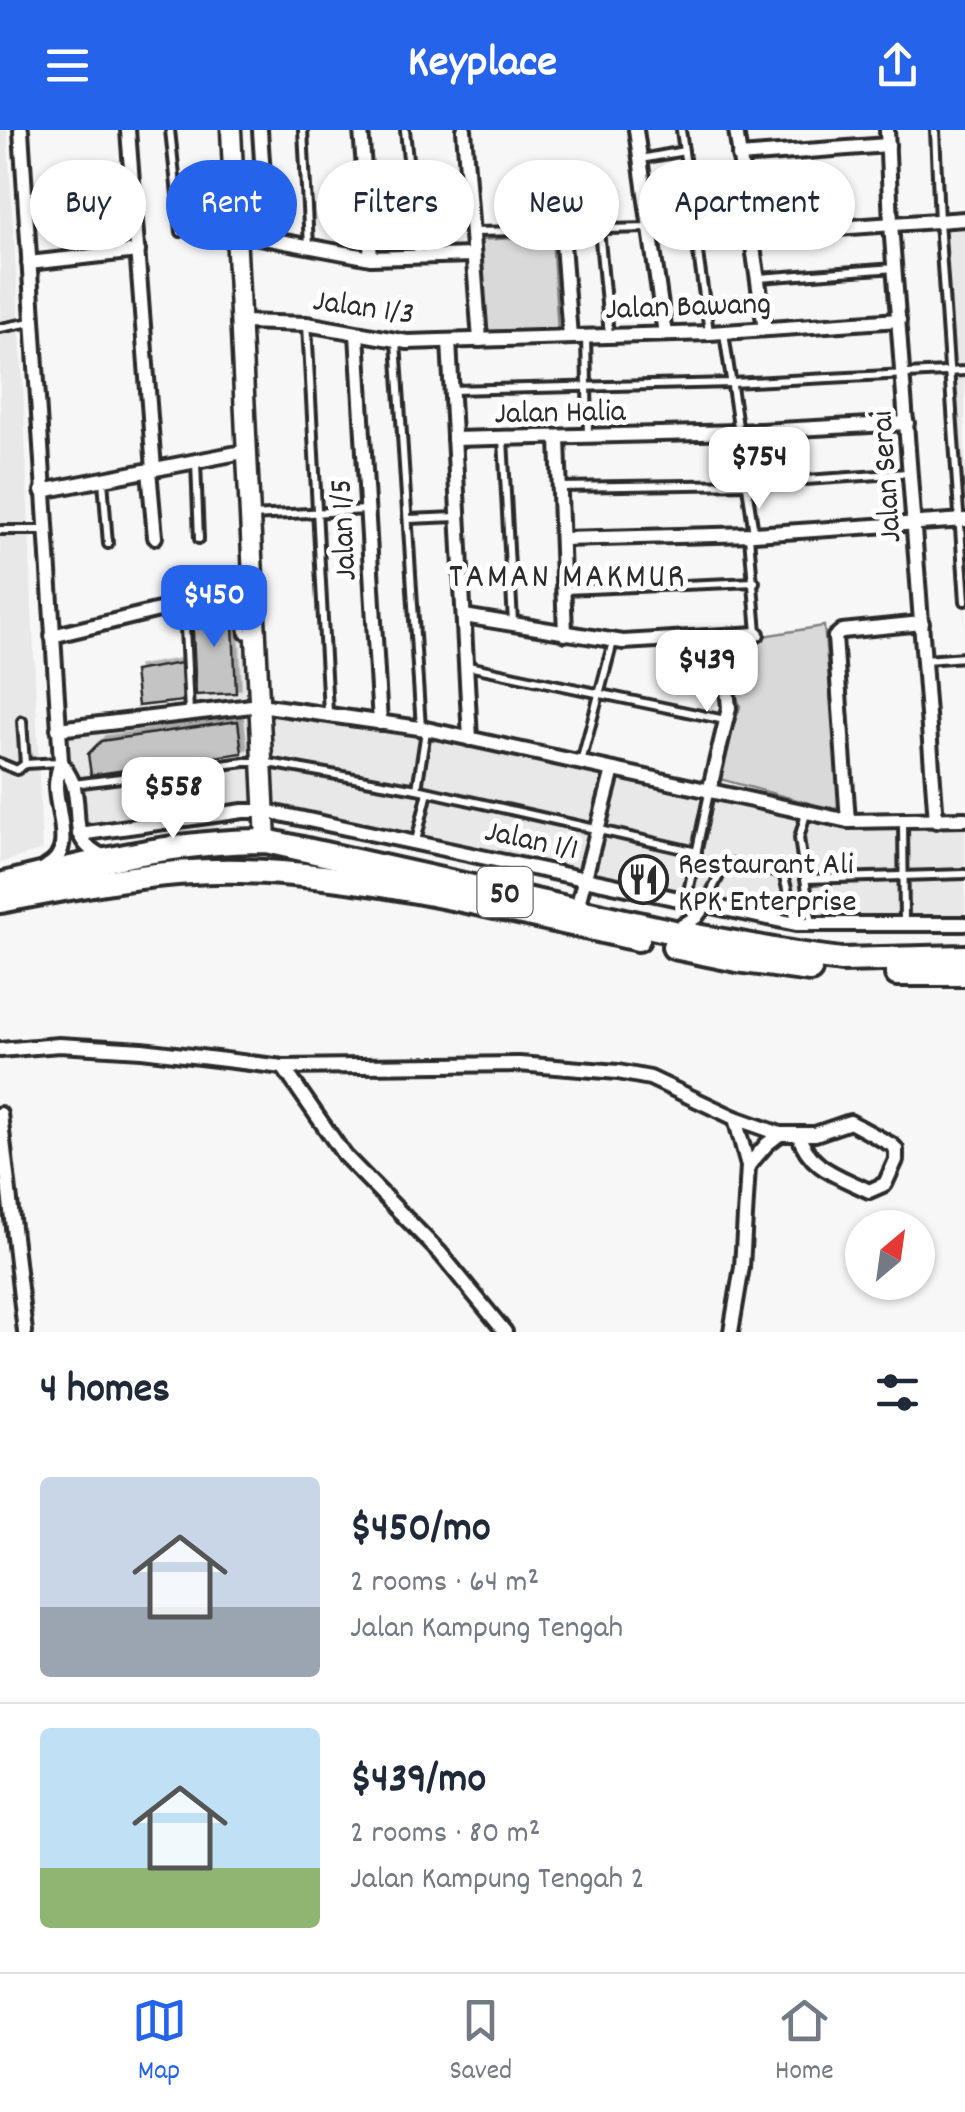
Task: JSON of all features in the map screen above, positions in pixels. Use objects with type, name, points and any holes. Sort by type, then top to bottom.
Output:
[{"type":"highway","name":"50","points":[[1,891],[110,858],[218,841],[266,841],[674,932],[812,956],[841,960],[965,957]]},
{"type":"highway","name":"50","points":[[1,891],[194,872],[334,877],[410,888],[755,963],[857,973],[965,974]]},
{"type":"street","points":[[128,130],[155,537]]},
{"type":"street","points":[[231,130],[233,160]]},
{"type":"street","points":[[260,130],[262,160]]},
{"type":"street","points":[[362,130],[371,258]]},
{"type":"street","points":[[464,130],[466,160]]},
{"type":"street","points":[[636,130],[640,159]]},
{"type":"street","points":[[736,130],[741,160]]},
{"type":"street","points":[[1,891],[52,865],[63,846],[56,784],[60,762],[24,131]]},
{"type":"street","points":[[740,156],[887,137]]},
{"type":"street","name":"Jalan Serai","points":[[887,137],[936,821]]},
{"type":"street","points":[[855,227],[965,219]]},
{"type":"street","points":[[297,244],[371,258],[474,255]]},
{"type":"street","points":[[238,250],[250,516],[247,589],[257,636],[266,841]]},
{"type":"street","points":[[474,250],[480,340]]},
{"type":"street","points":[[563,250],[570,337]]},
{"type":"street","points":[[653,250],[666,334]]},
{"type":"street","points":[[753,250],[765,329]]},
{"type":"street","points":[[29,264],[138,251]]},
{"type":"street","name":"Jalan Bawang","points":[[480,340],[717,332],[899,320]]},
{"type":"street","name":"Jalan 1/3","points":[[241,322],[307,324],[396,340],[480,340]]},
{"type":"street","name":"Jalan 1/5","points":[[357,334],[380,722]]},
{"type":"street","points":[[449,341],[470,739]]},
{"type":"street","name":"Jalan Halia","points":[[454,440],[588,438],[907,423]]},
{"type":"street","points":[[558,438],[565,634]]},
{"type":"street","points":[[42,491],[248,451]]},
{"type":"street","points":[[562,540],[752,534],[962,521]]},
{"type":"street","points":[[52,636],[247,589]]},
{"type":"street","points":[[464,616],[612,642],[757,634]]},
{"type":"street","points":[[848,821],[835,636],[842,631],[922,623]]},
{"type":"street","points":[[709,792],[728,720],[722,638]]},
{"type":"street","points":[[58,730],[260,704],[424,729],[848,821],[965,820]]},
{"type":"street","points":[[60,762],[73,784],[79,834],[90,850],[110,858]]},
{"type":"street","points":[[576,908],[613,770]]},
{"type":"street","name":"Jalan 1/1","points":[[79,834],[266,811],[796,924],[965,924]]},
{"type":"street","points":[[674,932],[696,917],[704,905]]},
{"type":"street","points":[[796,924],[812,956]]},
{"type":"street","points":[[0,1050],[59,1045],[142,1050],[283,1068],[500,1064],[618,1072],[650,1078],[735,1118],[780,1134],[829,1131],[850,1122],[892,1145],[896,1160],[885,1184],[869,1191],[818,1166],[804,1151],[798,1134]]},
{"type":"street","points":[[283,1068],[345,1156],[440,1253],[505,1332]]},
{"type":"street","points":[[0,1114],[25,1332]]},
{"type":"street","points":[[730,1332],[742,1267],[748,1166],[735,1118]]},
{"type":"street","points":[[748,1166],[780,1134]]},
{"type":"lane","points":[[170,130],[174,160]]},
{"type":"lane","points":[[303,130],[309,246]]},
{"type":"lane","points":[[405,130],[418,259]]},
{"type":"lane","points":[[681,130],[717,332],[732,383],[740,432],[752,534],[757,634]]},
{"type":"lane","points":[[936,130],[938,221],[965,600]]},
{"type":"lane","points":[[640,159],[684,151]]},
{"type":"lane","points":[[601,250],[609,336]]},
{"type":"lane","points":[[757,278],[895,268]]},
{"type":"lane","points":[[0,328],[32,322]]},
{"type":"lane","points":[[307,324],[328,715]]},
{"type":"lane","points":[[586,336],[588,438]]},
{"type":"lane","points":[[396,340],[424,729],[418,789]]},
{"type":"lane","points":[[452,390],[732,383],[965,371]]},
{"type":"lane","points":[[503,439],[513,624]]},
{"type":"lane","points":[[196,461],[199,540]]},
{"type":"lane","points":[[560,488],[747,484],[911,473]]},
{"type":"lane","points":[[103,479],[108,544]]},
{"type":"lane","points":[[250,516],[367,510]]},
{"type":"lane","points":[[408,519],[458,517]]},
{"type":"lane","points":[[0,530],[45,530]]},
{"type":"lane","points":[[564,590],[755,582]]},
{"type":"lane","points":[[184,604],[189,712]]},
{"type":"lane","points":[[581,764],[612,642]]},
{"type":"lane","points":[[924,660],[965,657]]},
{"type":"lane","points":[[466,666],[728,720]]},
{"type":"lane","points":[[22,721],[25,764]]},
{"type":"lane","points":[[0,764],[17,770],[25,764],[60,762]]},
{"type":"lane","points":[[73,784],[263,762],[418,789],[697,852]]},
{"type":"lane","points":[[416,841],[428,792]]},
{"type":"lane","points":[[686,901],[709,792]]},
{"type":"lane","points":[[806,813],[800,838],[812,925]]},
{"type":"lane","points":[[903,821],[904,926]]},
{"type":"lane","points":[[704,905],[726,862],[783,874],[796,924]]},
{"type":"lane","points":[[805,878],[965,874]]},
{"type":"shaded area","points":[[0,130],[7,130],[23,382],[42,850],[0,863]]},
{"type":"shaded area","points":[[965,215],[965,627],[935,216]]},
{"type":"shaded area","points":[[494,239],[494,250],[553,250],[558,331],[481,335],[477,240]]},
{"type":"shaded area","points":[[248,593],[254,709],[428,734],[815,819],[965,824],[965,928],[821,929],[272,816],[242,815],[76,838],[62,724],[186,709],[181,610]]},
{"type":"shaded area","points":[[824,626],[841,807],[827,808],[716,778],[740,707],[721,643]]},
{"type":"building","points":[[232,601],[236,693],[196,695],[192,612]]},
{"type":"building","points":[[181,663],[184,701],[138,706],[134,671]]},
{"type":"building","points":[[238,721],[242,753],[91,775],[88,754],[101,741]]},
{"type":"place","name":"Restaurant Ali KPK Enterprise","points":[[643,880]]},
{"type":"district","name":"TAMAN MAKMUR","points":[[568,574]]}]
